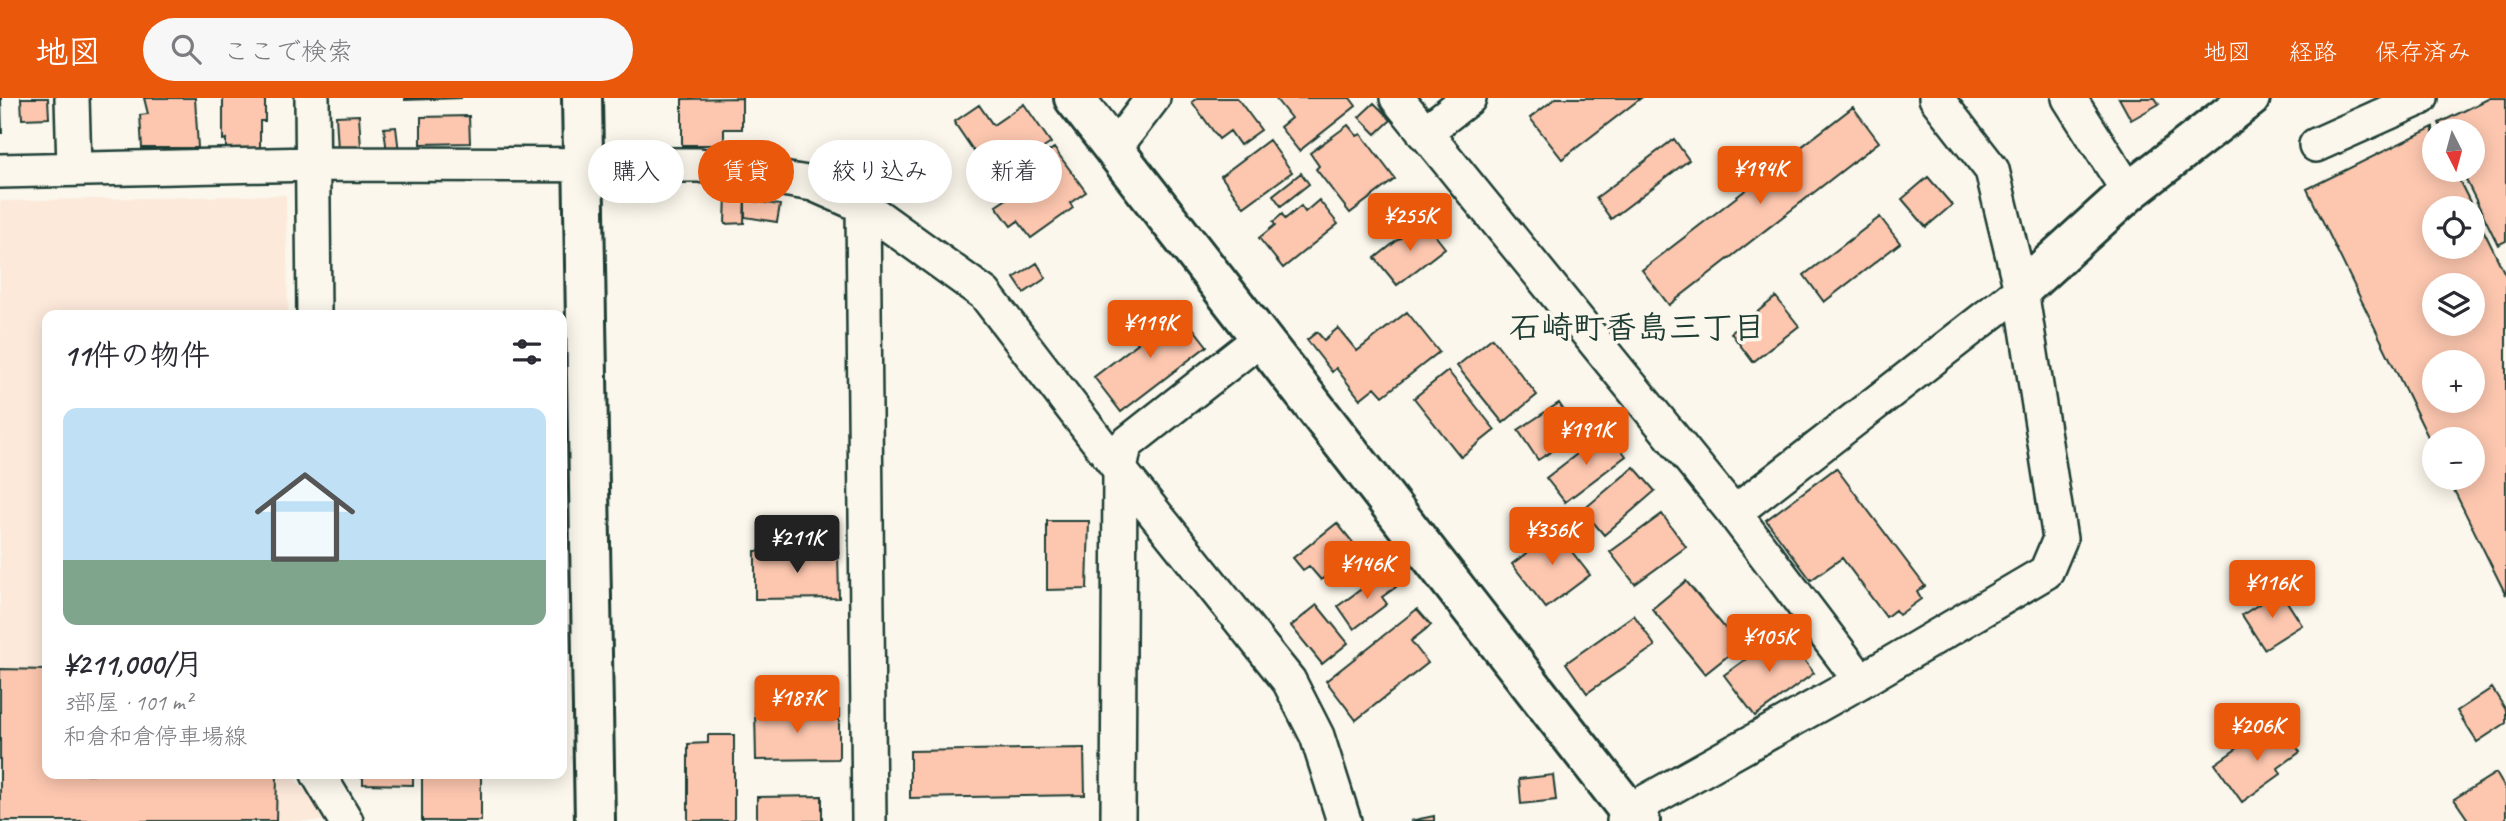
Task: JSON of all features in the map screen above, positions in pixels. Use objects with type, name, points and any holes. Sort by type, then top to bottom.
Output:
[{"type":"street","points":[[72,98],[74,169]]},
{"type":"street","points":[[312,98],[314,310]]},
{"type":"street","points":[[582,98],[581,164],[595,821]]},
{"type":"street","points":[[1074,98],[1631,818],[2046,572],[2060,539],[2021,290],[1992,170],[1936,98]]},
{"type":"street","points":[[1114,149],[1153,98]]},
{"type":"street","points":[[1396,98],[1734,513],[1861,681]]},
{"type":"street","points":[[1424,133],[1469,98]]},
{"type":"street","points":[[2069,98],[2129,192]]},
{"type":"street","points":[[1734,513],[2021,290],[2129,192],[2250,98]]},
{"type":"street","points":[[2316,145],[2421,98]]},
{"type":"street","points":[[0,171],[314,164],[699,165],[813,184],[863,206],[985,294],[1120,470],[1289,681],[1317,736],[1344,821]]},
{"type":"street","points":[[863,206],[869,821]]},
{"type":"street","points":[[1118,821],[1120,470],[1125,445],[1261,338]]},
{"type":"street","points":[[321,779],[346,821]]},
{"type":"shaded area","points":[[286,195],[288,310],[42,310],[42,779],[295,779],[332,821],[0,821],[0,201]]},
{"type":"building","points":[[1,98],[2,133],[0,133]]},
{"type":"building","points":[[21,98],[48,98],[49,118],[22,119]]},
{"type":"building","points":[[144,98],[195,98],[198,148],[142,148],[140,115],[148,114]]},
{"type":"building","points":[[223,98],[265,98],[265,121],[260,121],[260,150],[226,150],[226,139],[223,140]]},
{"type":"building","points":[[405,98],[462,98],[405,100]]},
{"type":"building","points":[[742,98],[742,129],[724,129],[724,140],[698,140],[698,145],[684,145],[682,99]]},
{"type":"building","points":[[1197,98],[1237,98],[1261,130],[1240,145],[1230,131],[1219,139],[1192,102]]},
{"type":"building","points":[[1275,98],[1350,98],[1356,106],[1299,151],[1280,127],[1291,118]]},
{"type":"building","points":[[1556,98],[1641,98],[1562,159],[1530,118]]},
{"type":"building","points":[[2119,98],[2155,98],[2159,104],[2131,120]]},
{"type":"building","points":[[2490,98],[2506,98],[2506,241],[2498,245],[2485,219],[2485,196],[2474,196],[2467,182],[2485,182],[2485,119],[2447,119]]},
{"type":"building","points":[[1374,103],[1391,120],[1376,134],[1359,117]]},
{"type":"building","points":[[1024,104],[1049,140],[966,140],[954,122],[979,105],[993,125]]},
{"type":"building","points":[[1853,107],[1879,142],[1669,305],[1642,270]]},
{"type":"building","points":[[359,115],[361,148],[338,149],[336,116]]},
{"type":"building","points":[[469,116],[470,143],[421,144],[421,117]]},
{"type":"building","points":[[1348,125],[1357,136],[1361,134],[1395,179],[1350,213],[1316,169],[1319,166],[1310,153]]},
{"type":"building","points":[[396,127],[399,152],[387,153],[384,128]]},
{"type":"building","points":[[2422,132],[2422,182],[2460,182],[2467,196],[2422,196],[2422,259],[2485,259],[2485,233],[2506,276],[2506,595],[2454,490],[2485,490],[2485,427],[2423,427],[2307,189]]},
{"type":"building","points":[[1674,139],[1689,160],[1611,219],[1596,198]]},
{"type":"building","points":[[1269,140],[1292,172],[1244,207],[1221,176]]},
{"type":"building","points":[[1062,159],[1086,192],[1070,203],[1073,208],[1031,238],[1018,221],[1011,226],[996,206],[1000,203],[1062,203]]},
{"type":"building","points":[[1301,173],[1309,184],[1281,206],[1273,195]]},
{"type":"building","points":[[1928,177],[1952,205],[1926,227],[1902,199]]},
{"type":"building","points":[[1319,200],[1338,224],[1283,268],[1259,238],[1275,225],[1273,222],[1282,214],[1285,219],[1301,206],[1305,212]]},
{"type":"building","points":[[726,203],[745,203],[744,223],[725,224]]},
{"type":"building","points":[[745,203],[780,205],[777,222],[745,217]]},
{"type":"building","points":[[1880,217],[1900,243],[1824,302],[1804,275]]},
{"type":"building","points":[[1423,220],[1445,248],[1397,285],[1375,258]]},
{"type":"building","points":[[1037,263],[1046,278],[1024,293],[1014,278]]},
{"type":"building","points":[[1776,297],[1799,326],[1753,362],[1731,333]]},
{"type":"building","points":[[1179,310],[1207,346],[1121,412],[1094,377],[1138,343],[1131,334],[1147,321],[1153,329]]},
{"type":"building","points":[[1407,312],[1439,352],[1383,396],[1375,387],[1360,399],[1336,368],[1332,372],[1307,340],[1317,332],[1324,340],[1338,328],[1357,351]]},
{"type":"building","points":[[1492,338],[1537,395],[1503,423],[1457,366]]},
{"type":"building","points":[[1448,371],[1495,430],[1461,457],[1414,398]]},
{"type":"building","points":[[1559,403],[1579,434],[1538,460],[1518,430]]},
{"type":"building","points":[[1607,431],[1626,456],[1565,502],[1546,478]]},
{"type":"building","points":[[1634,467],[1655,491],[1604,535],[1583,510]]},
{"type":"building","points":[[1836,468],[1925,586],[1917,592],[1921,599],[1899,615],[1895,610],[1886,617],[1842,558],[1811,580],[1766,520]]},
{"type":"building","points":[[1662,514],[1686,547],[1635,584],[1610,552]]},
{"type":"building","points":[[1047,521],[1089,521],[1087,589],[1047,590]]},
{"type":"building","points":[[1337,523],[1359,550],[1321,580],[1309,566],[1303,570],[1293,558]]},
{"type":"building","points":[[1563,525],[1577,542],[1569,548],[1590,575],[1546,608],[1512,564]]},
{"type":"building","points":[[755,551],[838,551],[839,598],[755,599]]},
{"type":"building","points":[[1385,572],[1396,587],[1382,597],[1387,604],[1354,629],[1338,606]]},
{"type":"building","points":[[1686,581],[1740,646],[1705,674],[1652,609]]},
{"type":"building","points":[[2280,591],[2302,625],[2264,649],[2242,615]]},
{"type":"building","points":[[1317,605],[1348,643],[1322,664],[1291,626]]},
{"type":"building","points":[[1417,609],[1431,625],[1411,641],[1428,663],[1356,720],[1326,681]]},
{"type":"building","points":[[1634,615],[1655,646],[1587,693],[1566,663]]},
{"type":"building","points":[[1783,632],[1814,673],[1755,716],[1724,675]]},
{"type":"building","points":[[0,669],[42,670],[42,779],[277,779],[276,821],[0,821]]},
{"type":"building","points":[[2492,688],[2506,710],[2506,723],[2477,742],[2457,711]]},
{"type":"building","points":[[839,710],[839,759],[756,760],[755,711]]},
{"type":"building","points":[[2281,725],[2300,752],[2278,768],[2281,774],[2242,802],[2215,764],[2252,738],[2255,743]]},
{"type":"building","points":[[708,735],[734,735],[734,821],[688,821],[688,744],[708,743]]},
{"type":"building","points":[[1084,748],[1085,795],[910,798],[910,751]]},
{"type":"building","points":[[2496,773],[2506,790],[2506,821],[2469,821],[2454,799]]},
{"type":"building","points":[[1553,775],[1556,800],[1521,804],[1519,779]]},
{"type":"building","points":[[363,779],[413,779],[413,785],[363,784]]},
{"type":"building","points":[[422,779],[481,779],[481,821],[422,821]]},
{"type":"building","points":[[822,796],[822,821],[757,821],[757,797]]},
{"type":"building","points":[[1434,816],[1434,821],[1410,821]]},
{"type":"district","name":"石崎町香島三丁目","points":[[1637,327]]}]
